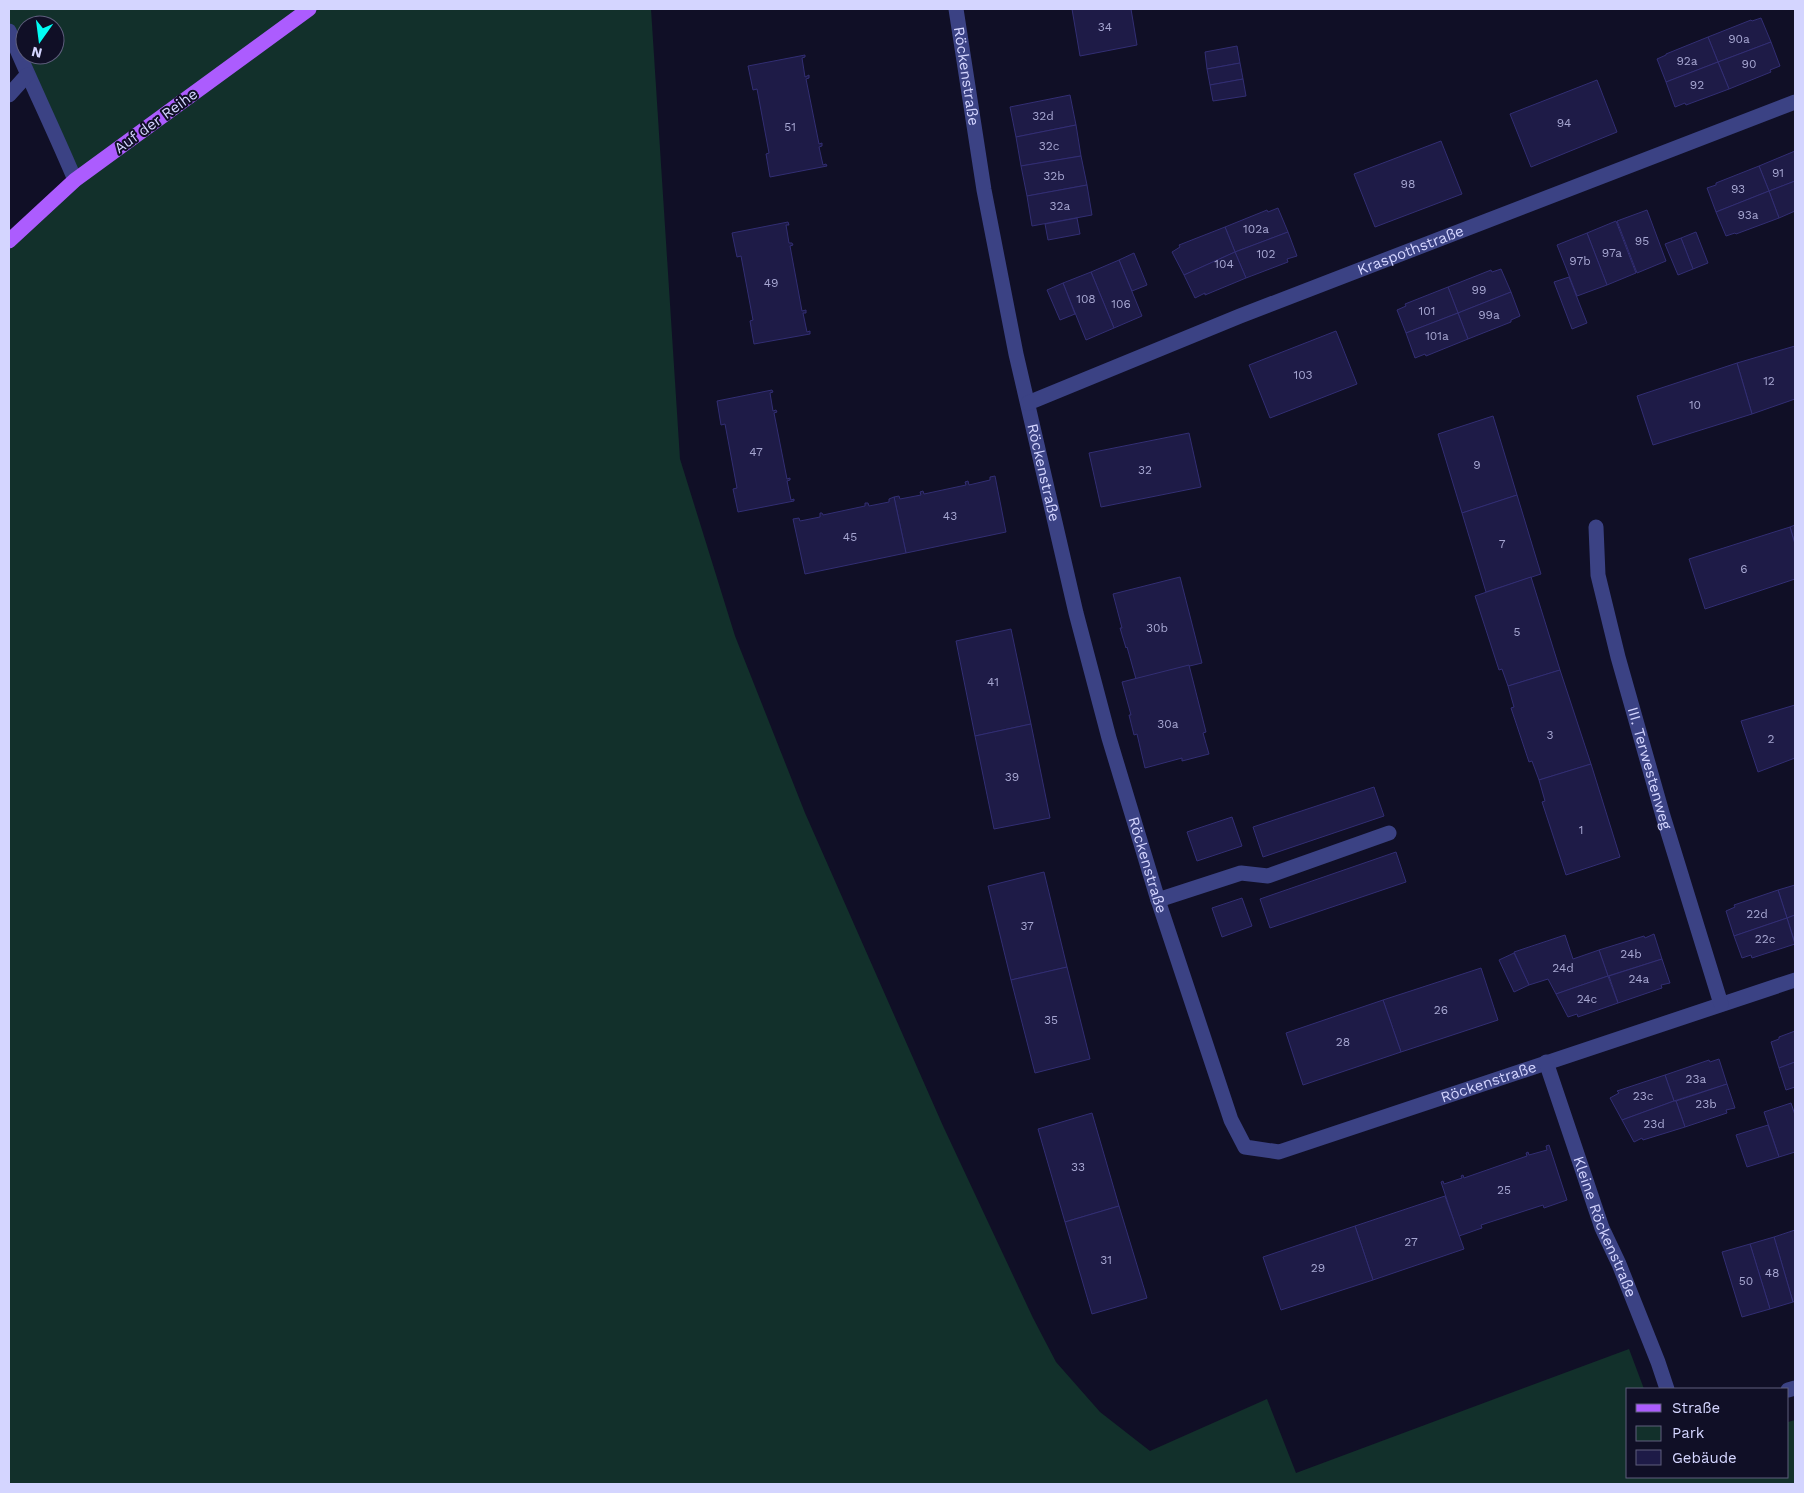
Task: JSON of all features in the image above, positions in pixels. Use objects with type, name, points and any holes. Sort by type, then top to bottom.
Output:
[{"type":"main road","name":"Auf der Reihe","points":[[9,241],[75,180],[309,9]]},
{"type":"street","name":"Röckenstraße","points":[[956,9],[984,190],[1016,354],[1079,622],[1110,738],[1158,900],[1231,1120],[1245,1147],[1279,1152],[1795,980]]},
{"type":"street","points":[[9,31],[27,74],[48,115],[75,180]]},
{"type":"street","points":[[9,95],[27,74]]},
{"type":"street","name":"Kraspothstraße","points":[[1028,403],[1240,316],[1795,102]]},
{"type":"street","name":"III. Terwestenweg","points":[[1596,527],[1598,576],[1618,658],[1663,816],[1721,1004]]},
{"type":"street","points":[[1158,900],[1242,873],[1268,876],[1389,833]]},
{"type":"street","name":"Kleine Röckenstraße","points":[[1546,1062],[1602,1228],[1619,1264],[1667,1388]]},
{"type":"green space","points":[[9,9],[651,9],[680,459],[735,636],[805,813],[943,1126],[1033,1318],[1056,1362],[1100,1412],[1150,1451],[1267,1399],[1296,1473],[1629,1349],[1644,1388],[1626,1388],[1626,1478],[1789,1478],[1789,1422],[1795,1420],[1795,1484],[9,1484],[9,244],[76,181],[24,65],[65,65],[65,15],[15,15],[15,44],[9,31]]},
{"type":"building","points":[[1072,9],[1131,9],[1137,45],[1080,56]]},
{"type":"building","points":[[1761,18],[1771,42],[1718,62],[1708,37]]},
{"type":"building","points":[[1708,37],[1718,62],[1666,82],[1657,59]]},
{"type":"building","points":[[1771,42],[1780,66],[1770,70],[1771,72],[1729,89],[1718,62]]},
{"type":"building","points":[[1237,46],[1240,63],[1207,69],[1205,52]]},
{"type":"building","points":[[805,55],[802,58],[805,77],[809,75],[809,78],[806,79],[819,144],[822,143],[822,146],[819,147],[823,165],[826,164],[827,166],[770,177],[766,154],[769,153],[757,89],[753,90],[748,66]]},
{"type":"building","points":[[1718,62],[1729,89],[1686,105],[1685,103],[1675,107],[1666,82]]},
{"type":"building","points":[[1240,63],[1243,79],[1210,85],[1207,69]]},
{"type":"building","points":[[1243,79],[1246,96],[1213,101],[1210,85]]},
{"type":"building","points":[[1597,80],[1617,132],[1531,167],[1510,114]]},
{"type":"building","points":[[1070,95],[1076,125],[1016,137],[1010,107]]},
{"type":"building","points":[[1076,125],[1081,156],[1021,166],[1016,137]]},
{"type":"building","points":[[1441,141],[1462,194],[1375,227],[1354,174]]},
{"type":"building","points":[[1795,151],[1795,181],[1769,191],[1759,166]]},
{"type":"building","points":[[1081,156],[1087,185],[1027,196],[1021,166]]},
{"type":"building","points":[[1759,166],[1769,191],[1716,212],[1707,188]]},
{"type":"building","points":[[1795,181],[1795,211],[1779,218],[1769,191]]},
{"type":"building","points":[[1087,185],[1092,215],[1032,226],[1027,196]]},
{"type":"building","points":[[1769,191],[1779,218],[1726,236],[1716,212]]},
{"type":"building","points":[[1278,208],[1288,232],[1235,252],[1225,227],[1267,210],[1268,212]]},
{"type":"building","points":[[1647,210],[1666,261],[1637,273],[1617,221]]},
{"type":"building","points":[[1077,218],[1080,234],[1048,240],[1045,224]]},
{"type":"building","points":[[1616,221],[1636,273],[1607,285],[1587,233]]},
{"type":"building","points":[[788,222],[789,225],[786,225],[789,243],[793,245],[790,246],[802,311],[806,310],[806,313],[803,313],[807,332],[810,331],[810,334],[754,344],[750,321],[753,320],[741,256],[737,257],[732,233]]},
{"type":"building","points":[[1225,227],[1235,252],[1184,275],[1172,252],[1180,247],[1179,245]]},
{"type":"building","points":[[1288,232],[1297,256],[1287,259],[1288,262],[1246,278],[1235,252]]},
{"type":"building","points":[[1696,232],[1708,263],[1693,269],[1681,238]]},
{"type":"building","points":[[1587,233],[1607,285],[1577,296],[1557,245]]},
{"type":"building","points":[[1681,238],[1693,269],[1678,275],[1665,244]]},
{"type":"building","points":[[1235,252],[1246,278],[1195,298],[1184,275]]},
{"type":"building","points":[[1134,253],[1147,285],[1132,291],[1119,260]]},
{"type":"building","points":[[1119,260],[1142,316],[1114,328],[1091,272]]},
{"type":"building","points":[[1501,269],[1511,292],[1458,313],[1448,287],[1491,270],[1492,272]]},
{"type":"building","points":[[1091,272],[1114,328],[1086,340],[1063,283]]},
{"type":"building","points":[[1569,277],[1587,323],[1572,329],[1554,282]]},
{"type":"building","points":[[1063,283],[1075,314],[1060,320],[1047,290]]},
{"type":"building","points":[[1448,287],[1458,313],[1406,333],[1397,310],[1406,306],[1405,304]]},
{"type":"building","points":[[1511,292],[1520,316],[1511,320],[1511,322],[1468,339],[1458,313]]},
{"type":"building","points":[[1458,313],[1468,339],[1426,356],[1425,354],[1415,358],[1406,333]]},
{"type":"building","points":[[1336,331],[1357,384],[1270,418],[1249,365]]},
{"type":"building","points":[[1795,346],[1795,399],[1752,414],[1737,363]]},
{"type":"building","points":[[1737,363],[1752,414],[1653,445],[1637,396]]},
{"type":"building","points":[[772,390],[773,392],[770,393],[773,411],[776,410],[777,412],[774,413],[787,479],[790,478],[787,481],[791,500],[794,499],[794,501],[738,512],[733,489],[737,488],[725,424],[721,425],[717,401]]},
{"type":"building","points":[[1493,416],[1517,495],[1462,513],[1438,434]]},
{"type":"building","points":[[1189,433],[1201,487],[1101,507],[1089,453]]},
{"type":"building","points":[[995,476],[1006,532],[906,553],[894,497],[899,496],[900,499],[921,495],[920,492],[923,491],[924,494],[966,485],[965,482],[968,481],[969,485],[990,480],[990,477]]},
{"type":"building","points":[[1517,495],[1541,574],[1486,592],[1462,513]]},
{"type":"building","points":[[894,497],[906,553],[805,574],[793,519],[799,518],[800,521],[820,517],[820,513],[823,515],[865,506],[865,503],[868,503],[869,506],[889,502],[889,499]]},
{"type":"building","points":[[1795,525],[1795,544],[1790,527]]},
{"type":"building","points":[[1790,527],[1795,544],[1795,579],[1705,609],[1689,559]]},
{"type":"building","points":[[1180,577],[1202,663],[1136,679],[1120,628],[1122,628],[1113,594]]},
{"type":"building","points":[[1531,577],[1560,670],[1508,686],[1502,669],[1499,670],[1475,596]]},
{"type":"building","points":[[1011,629],[1031,724],[975,736],[956,641]]},
{"type":"building","points":[[1189,665],[1206,732],[1203,733],[1209,754],[1182,761],[1182,758],[1145,768],[1137,734],[1134,735],[1122,682]]},
{"type":"building","points":[[1560,670],[1591,764],[1539,780],[1532,761],[1529,762],[1511,708],[1514,707],[1508,686]]},
{"type":"building","points":[[1795,705],[1795,758],[1758,772],[1741,721]]},
{"type":"building","points":[[1031,724],[1050,818],[994,829],[975,736]]},
{"type":"building","points":[[1591,764],[1620,857],[1566,875],[1542,802],[1545,801],[1539,780]]},
{"type":"building","points":[[1374,787],[1384,816],[1263,857],[1253,827]]},
{"type":"building","points":[[1232,817],[1242,846],[1197,861],[1187,832]]},
{"type":"building","points":[[1396,852],[1406,882],[1270,928],[1260,899]]},
{"type":"building","points":[[1044,872],[1067,967],[1011,980],[988,886]]},
{"type":"building","points":[[1795,885],[1795,915],[1787,918],[1778,890]]},
{"type":"building","points":[[1778,890],[1787,918],[1734,936],[1726,911],[1735,907],[1734,905]]},
{"type":"building","points":[[1242,898],[1252,926],[1222,937],[1212,908]]},
{"type":"building","points":[[1795,915],[1795,943],[1787,918]]},
{"type":"building","points":[[1787,918],[1795,944],[1752,958],[1751,955],[1742,958],[1734,936]]},
{"type":"building","points":[[1654,934],[1662,959],[1608,976],[1599,950]]},
{"type":"building","points":[[1565,935],[1573,959],[1599,950],[1608,976],[1556,994],[1548,979],[1529,985],[1514,952]]},
{"type":"building","points":[[1514,953],[1529,985],[1514,992],[1499,960]]},
{"type":"building","points":[[1662,959],[1670,983],[1661,985],[1662,988],[1618,1003],[1609,976]]},
{"type":"building","points":[[1067,967],[1090,1059],[1035,1073],[1011,980]]},
{"type":"building","points":[[1481,968],[1498,1020],[1401,1052],[1383,1000]]},
{"type":"building","points":[[1608,976],[1618,1003],[1578,1017],[1577,1014],[1568,1017],[1556,994]]},
{"type":"building","points":[[1383,1000],[1401,1052],[1303,1085],[1286,1033]]},
{"type":"building","points":[[1795,1031],[1795,1062],[1779,1068],[1771,1042]]},
{"type":"building","points":[[1719,1059],[1727,1084],[1674,1101],[1665,1075],[1709,1060],[1710,1062]]},
{"type":"building","points":[[1795,1062],[1795,1087],[1786,1090],[1779,1068]]},
{"type":"building","points":[[1665,1075],[1674,1101],[1622,1120],[1610,1098],[1619,1093],[1617,1091]]},
{"type":"building","points":[[1727,1084],[1735,1108],[1726,1110],[1727,1113],[1685,1127],[1676,1101]]},
{"type":"building","points":[[1676,1101],[1685,1127],[1643,1140],[1642,1138],[1634,1142],[1622,1120]]},
{"type":"building","points":[[1791,1103],[1795,1115],[1795,1152],[1779,1157],[1764,1112]]},
{"type":"building","points":[[1092,1113],[1119,1206],[1065,1222],[1038,1129]]},
{"type":"building","points":[[1768,1125],[1779,1157],[1747,1167],[1736,1135]]},
{"type":"building","points":[[1549,1145],[1567,1200],[1544,1208],[1543,1205],[1481,1225],[1482,1228],[1459,1236],[1441,1182],[1443,1181],[1444,1184],[1462,1178],[1461,1176],[1463,1175],[1464,1178],[1527,1156],[1526,1153],[1528,1152],[1529,1155],[1547,1150],[1546,1146]]},
{"type":"building","points":[[1445,1196],[1464,1249],[1373,1280],[1355,1226]]},
{"type":"building","points":[[1119,1206],[1147,1298],[1092,1314],[1065,1222]]},
{"type":"building","points":[[1355,1226],[1373,1280],[1281,1310],[1263,1257]]},
{"type":"building","points":[[1795,1230],[1795,1301],[1793,1302],[1774,1237]]},
{"type":"building","points":[[1774,1237],[1793,1302],[1770,1309],[1750,1244]]},
{"type":"building","points":[[1750,1244],[1770,1309],[1742,1317],[1722,1252]]}]
